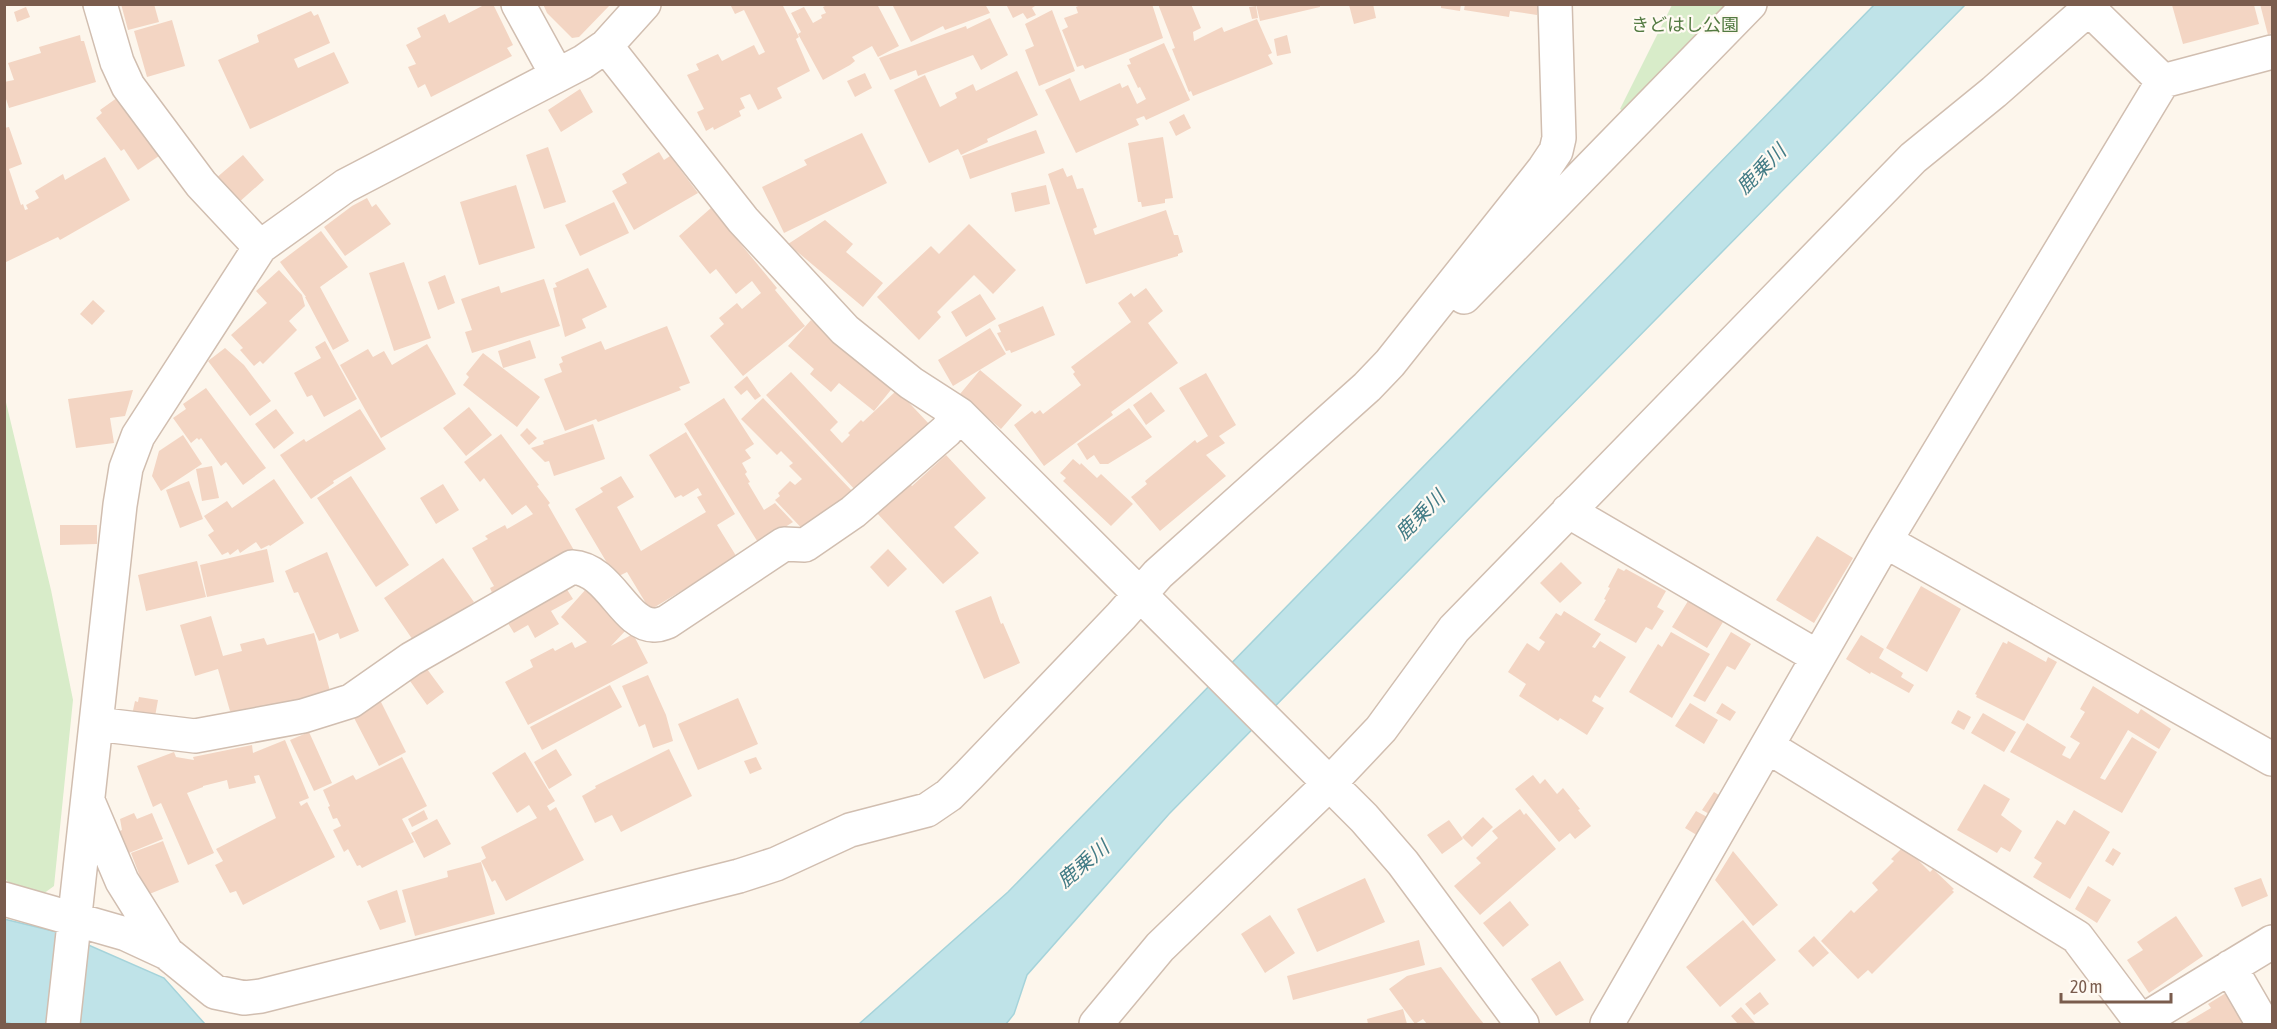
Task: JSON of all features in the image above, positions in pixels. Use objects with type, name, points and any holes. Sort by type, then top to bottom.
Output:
[{"type":"street","points":[[100,4],[117,62],[128,86],[201,184],[260,247]]},
{"type":"street","points":[[518,4],[557,75]]},
{"type":"street","points":[[63,1024],[126,468],[138,436],[260,247],[345,186],[583,62],[606,46],[644,4]]},
{"type":"street","points":[[1390,363],[1556,151],[1559,138],[1555,4]]},
{"type":"street","points":[[4,899],[74,931],[126,934],[167,953],[215,992],[243,998],[261,996],[739,876],[776,864],[850,830],[927,810],[949,795],[1149,605],[1158,574],[1478,285],[1750,4]]},
{"type":"street","points":[[1096,1024],[1160,947],[1321,775],[1381,729],[1455,629],[1914,158],[2089,6],[2163,81]]},
{"type":"street","points":[[606,46],[743,220],[845,330],[911,383],[959,414],[1364,818],[1403,863],[1522,1024]]},
{"type":"street","points":[[1607,1024],[1885,541],[2163,81],[2272,52]]},
{"type":"street","points":[[96,724],[195,736],[303,716],[351,701],[411,659],[572,567],[582,567],[593,573],[639,621],[653,626],[668,622],[783,544],[805,545],[853,512],[946,431],[959,414]]},
{"type":"street","points":[[1568,511],[1818,657]]},
{"type":"street","points":[[1885,541],[2272,759]]},
{"type":"street","points":[[1767,746],[2077,937],[2139,1023],[2272,942]]},
{"type":"street","points":[[88,799],[122,881],[167,953]]},
{"type":"street","points":[[2230,968],[2263,1024]]},
{"type":"green space","name":"きどはし公園","points":[[1672,5],[1733,5],[1628,114],[1620,109]]},
{"type":"green space","points":[[4,394],[51,590],[73,700],[54,886],[43,894],[10,885],[5,878]]},
{"type":"water","name":"鹿乗川","points":[[1874,5],[1965,5],[1169,814],[1027,975],[1014,1014],[1006,1024],[859,1024],[1008,892]]},
{"type":"water","points":[[4,919],[61,933],[164,978],[205,1024],[12,1024],[5,1022]]},
{"type":"building","points":[[121,4],[154,4],[159,22],[128,30]]},
{"type":"building","points":[[486,4],[493,4],[513,45],[507,48],[512,56],[431,97],[425,84],[418,88],[408,67],[416,64],[406,45],[421,37],[417,28],[445,14],[449,23]]},
{"type":"building","points":[[543,4],[611,4],[579,37],[572,38],[547,13]]},
{"type":"building","points":[[730,4],[782,4],[799,37],[796,39],[810,71],[777,88],[782,98],[758,110],[750,94],[740,98],[745,108],[739,111],[741,116],[714,130],[713,127],[706,131],[697,112],[704,109],[687,75],[699,70],[696,64],[718,54],[722,61],[754,45],[759,55],[765,52],[744,10],[735,14]]},
{"type":"building","points":[[829,4],[877,4],[899,46],[878,57],[872,46],[852,57],[855,61],[850,65],[823,80],[798,34],[801,32],[791,13],[804,7],[813,23],[822,18],[821,15],[826,13],[823,7]]},
{"type":"building","points":[[892,4],[985,4],[990,13],[945,30],[943,26],[911,42]]},
{"type":"building","points":[[1006,4],[1038,4],[1032,8],[1036,15],[1027,19],[1023,13],[1013,18]]},
{"type":"building","points":[[1083,4],[1152,4],[1163,38],[1085,69],[1083,65],[1077,67],[1062,30],[1068,27],[1064,18],[1078,13],[1076,7]]},
{"type":"building","points":[[1158,4],[1191,4],[1201,28],[1193,32],[1194,41],[1222,27],[1224,32],[1257,19],[1272,53],[1268,55],[1273,64],[1193,96],[1191,91],[1189,92],[1172,49],[1175,48]]},
{"type":"building","points":[[1256,4],[1320,4],[1320,7],[1260,21]]},
{"type":"building","points":[[1373,4],[1376,18],[1354,24],[1349,5]]},
{"type":"building","points":[[1441,4],[1461,4],[1460,11],[1441,8]]},
{"type":"building","points":[[1465,4],[1539,4],[1537,15],[1510,11],[1509,17],[1464,10]]},
{"type":"building","points":[[2260,4],[2272,4],[2272,33],[2268,35]]},
{"type":"building","points":[[2172,5],[2254,5],[2259,24],[2183,44]]},
{"type":"building","points":[[1256,6],[1258,18],[1252,19],[1249,7]]},
{"type":"building","points":[[26,7],[30,17],[17,22],[14,12]]},
{"type":"building","points":[[1052,10],[1075,71],[1039,86],[1025,50],[1034,46],[1025,24]]},
{"type":"building","points":[[311,11],[314,16],[318,14],[330,43],[294,59],[298,68],[334,52],[349,83],[250,129],[218,60],[259,42],[257,35]]},
{"type":"building","points":[[990,18],[1008,55],[981,70],[973,55],[918,76],[916,70],[890,80],[879,58],[966,26],[967,29]]},
{"type":"building","points":[[172,20],[185,66],[147,77],[134,31]]},
{"type":"building","points":[[80,35],[81,41],[84,41],[96,82],[9,108],[4,93],[4,82],[14,80],[8,63],[41,53],[39,47]]},
{"type":"building","points":[[1287,35],[1291,53],[1277,56],[1274,39]]},
{"type":"building","points":[[1164,43],[1190,100],[1146,120],[1144,116],[1136,119],[1139,125],[1076,153],[1045,90],[1070,78],[1080,101],[1120,83],[1122,88],[1128,85],[1137,104],[1146,99],[1127,65],[1131,64],[1129,59]]},
{"type":"building","points":[[1017,71],[1038,115],[987,139],[988,142],[961,155],[958,149],[929,163],[894,90],[925,75],[940,107],[957,98],[955,93],[973,84],[976,91]]},
{"type":"building","points":[[865,73],[872,88],[855,97],[847,81]]},
{"type":"building","points":[[580,89],[593,112],[561,132],[548,110]]},
{"type":"building","points":[[121,95],[162,154],[138,170],[124,149],[121,151],[96,118],[102,113],[100,110]]},
{"type":"building","points":[[1184,114],[1191,128],[1176,136],[1169,122]]},
{"type":"building","points":[[9,127],[22,164],[9,169],[21,205],[23,204],[25,210],[28,209],[26,205],[39,198],[35,191],[63,174],[65,180],[105,157],[130,200],[60,240],[58,237],[4,263],[4,128]]},
{"type":"building","points":[[1036,130],[1045,153],[970,179],[962,156]]},
{"type":"building","points":[[862,133],[887,183],[784,233],[762,187],[807,165],[804,160]]},
{"type":"building","points":[[1163,137],[1173,198],[1165,199],[1165,203],[1142,207],[1141,202],[1138,202],[1128,143]]},
{"type":"building","points":[[548,147],[566,202],[544,209],[526,155]]},
{"type":"building","points":[[659,152],[664,160],[670,156],[698,193],[634,230],[612,191],[627,183],[622,174]]},
{"type":"building","points":[[243,155],[264,180],[237,204],[215,179]]},
{"type":"building","points":[[1063,168],[1067,177],[1072,175],[1077,189],[1083,188],[1097,227],[1093,229],[1095,235],[1166,210],[1174,235],[1178,235],[1183,252],[1178,256],[1086,284],[1048,174]]},
{"type":"building","points":[[516,185],[535,248],[479,265],[460,202]]},
{"type":"building","points":[[1046,185],[1050,204],[1015,212],[1011,193]]},
{"type":"building","points":[[367,198],[372,207],[376,204],[391,224],[345,256],[324,227]]},
{"type":"building","points":[[614,202],[629,233],[580,256],[565,225]]},
{"type":"building","points":[[711,208],[805,326],[743,376],[710,336],[724,324],[719,318],[737,303],[742,309],[761,293],[752,281],[736,294],[716,269],[710,274],[679,236]]},
{"type":"building","points":[[825,220],[853,244],[846,252],[883,283],[863,307],[788,244]]},
{"type":"building","points":[[969,224],[1016,270],[993,294],[974,275],[937,312],[941,317],[919,340],[877,297],[931,246],[939,254]]},
{"type":"building","points":[[321,231],[348,267],[320,287],[349,341],[333,350],[306,297],[280,262]]},
{"type":"building","points":[[404,262],[431,338],[394,351],[369,273]]},
{"type":"building","points":[[588,268],[607,307],[582,319],[586,328],[565,337],[553,288],[557,287],[555,283]]},
{"type":"building","points":[[279,270],[302,295],[305,306],[289,321],[297,330],[263,364],[260,361],[254,366],[240,350],[243,348],[231,335],[267,303],[256,291]]},
{"type":"building","points":[[445,275],[455,303],[438,310],[428,282]]},
{"type":"building","points":[[544,279],[560,326],[472,353],[465,332],[472,330],[461,299],[499,286],[501,293]]},
{"type":"building","points":[[1146,288],[1163,311],[1148,323],[1178,363],[1111,412],[1113,415],[1044,466],[1014,425],[1032,411],[1035,414],[1040,410],[1043,414],[1081,385],[1071,367],[1131,322],[1118,303],[1131,293],[1134,297]]},
{"type":"building","points":[[980,294],[996,319],[966,337],[951,312]]},
{"type":"building","points":[[93,300],[105,311],[92,325],[80,314]]},
{"type":"building","points":[[1043,306],[1055,335],[1011,353],[1010,350],[1006,351],[997,333],[1001,332],[998,325]]},
{"type":"building","points":[[811,320],[894,386],[874,411],[839,383],[831,392],[810,374],[814,369],[788,346]]},
{"type":"building","points":[[667,326],[690,383],[679,387],[681,390],[598,422],[596,419],[565,431],[544,379],[562,372],[559,364],[563,362],[561,357],[601,341],[605,350]]},
{"type":"building","points":[[990,328],[1006,354],[953,386],[938,360]]},
{"type":"building","points":[[530,340],[536,358],[503,368],[498,351]]},
{"type":"building","points":[[325,341],[357,399],[324,417],[312,395],[307,397],[294,373],[321,358],[315,347]]},
{"type":"building","points":[[427,344],[456,394],[381,438],[340,365],[368,349],[373,357],[384,351],[392,365]]},
{"type":"building","points":[[225,348],[244,365],[271,401],[250,416],[208,361]]},
{"type":"building","points":[[483,353],[540,397],[517,427],[463,385],[469,377],[466,374]]},
{"type":"building","points":[[980,370],[1022,405],[1001,429],[960,394]]},
{"type":"building","points":[[791,372],[838,422],[830,430],[842,443],[861,420],[863,422],[897,390],[931,426],[859,494],[766,395]]},
{"type":"building","points":[[1206,373],[1236,425],[1219,436],[1225,443],[1206,455],[1226,476],[1160,531],[1131,497],[1147,484],[1145,481],[1195,440],[1197,443],[1208,436],[1179,388]]},
{"type":"building","points":[[747,376],[761,396],[755,400],[747,390],[741,395],[734,387]]},
{"type":"building","points":[[206,388],[266,468],[243,485],[226,462],[221,466],[201,438],[191,443],[173,418],[186,409],[183,404]]},
{"type":"building","points":[[133,390],[125,416],[110,418],[114,443],[76,448],[68,399]]},
{"type":"building","points":[[1151,392],[1165,411],[1146,425],[1133,405]]},
{"type":"building","points":[[724,398],[754,444],[745,450],[751,458],[742,463],[750,482],[748,483],[764,510],[775,503],[793,522],[759,544],[684,424]]},
{"type":"building","points":[[763,398],[854,493],[809,536],[775,500],[780,496],[778,493],[790,481],[795,485],[802,479],[789,466],[793,463],[781,451],[777,455],[741,419]]},
{"type":"building","points":[[469,407],[492,435],[466,456],[443,428]]},
{"type":"building","points":[[1129,408],[1152,437],[1108,464],[1100,464],[1094,455],[1087,460],[1077,444]]},
{"type":"building","points":[[276,409],[294,433],[274,449],[255,424]]},
{"type":"building","points":[[360,409],[386,449],[333,481],[334,483],[311,499],[280,455],[304,439],[306,442]]},
{"type":"building","points":[[593,424],[605,459],[554,476],[549,461],[545,462],[531,448],[544,444],[543,441]]},
{"type":"building","points":[[527,428],[537,438],[529,445],[520,435]]},
{"type":"building","points":[[686,432],[735,514],[717,525],[738,559],[706,587],[701,579],[650,610],[627,572],[617,577],[610,568],[575,509],[603,492],[600,488],[621,476],[634,497],[617,507],[641,551],[706,512],[697,497],[702,495],[698,488],[683,497],[681,495],[675,498],[649,455]]},
{"type":"building","points":[[501,434],[539,485],[537,486],[550,503],[548,505],[575,552],[493,595],[490,588],[494,586],[472,548],[488,539],[485,536],[505,525],[507,529],[533,514],[526,505],[512,515],[484,478],[480,482],[464,462]]},
{"type":"building","points":[[183,435],[202,464],[161,491],[152,476],[159,451]]},
{"type":"building","points":[[946,455],[986,498],[954,527],[979,553],[943,584],[876,512],[908,482],[912,486]]},
{"type":"building","points":[[1073,459],[1080,465],[1081,463],[1097,478],[1101,474],[1133,504],[1111,526],[1063,481],[1066,478],[1060,473]]},
{"type":"building","points":[[212,466],[219,498],[202,501],[196,469]]},
{"type":"building","points":[[351,476],[409,565],[376,587],[317,498]]},
{"type":"building","points":[[274,479],[304,523],[270,546],[261,549],[256,542],[240,553],[238,549],[230,555],[228,552],[222,555],[208,535],[214,531],[204,516],[227,501],[232,508]]},
{"type":"building","points":[[189,481],[203,519],[180,528],[166,490]]},
{"type":"building","points":[[443,484],[459,510],[436,524],[420,498]]},
{"type":"building","points":[[60,525],[97,525],[97,544],[60,545]]},
{"type":"building","points":[[1817,536],[1853,558],[1814,623],[1776,600]]},
{"type":"building","points":[[267,549],[274,582],[207,597],[200,565]]},
{"type":"building","points":[[888,549],[907,569],[888,587],[870,567]]},
{"type":"building","points":[[327,552],[359,631],[340,639],[338,633],[319,641],[298,592],[294,593],[285,571]]},
{"type":"building","points":[[443,558],[474,602],[415,643],[384,598]]},
{"type":"building","points":[[197,561],[206,597],[146,611],[138,575]]},
{"type":"building","points":[[1561,562],[1582,583],[1560,603],[1540,583]]},
{"type":"building","points":[[1618,568],[1624,571],[1626,569],[1666,591],[1657,607],[1664,611],[1652,630],[1646,627],[1636,643],[1594,620],[1606,600],[1604,599],[1610,588],[1608,587]]},
{"type":"building","points":[[1921,586],[1961,609],[1927,672],[1886,648]]},
{"type":"building","points":[[566,588],[573,599],[551,611],[559,624],[535,638],[528,625],[514,633],[503,615]]},
{"type":"building","points":[[587,588],[627,629],[611,646],[633,634],[648,663],[528,725],[505,682],[533,667],[530,660],[553,648],[555,651],[572,642],[575,648],[587,642],[561,617]]},
{"type":"building","points":[[991,596],[1001,624],[1003,623],[1020,663],[984,679],[955,611]]},
{"type":"building","points":[[1688,601],[1723,622],[1707,648],[1672,627]]},
{"type":"building","points":[[1564,611],[1601,634],[1592,647],[1595,648],[1600,641],[1626,657],[1600,698],[1595,695],[1592,701],[1604,708],[1587,735],[1560,718],[1558,721],[1519,696],[1526,684],[1508,672],[1527,643],[1539,651],[1545,642],[1539,638],[1556,613],[1561,616]]},
{"type":"building","points":[[211,616],[223,656],[242,651],[240,644],[264,638],[267,645],[314,633],[330,691],[235,716],[234,711],[230,711],[218,669],[195,676],[180,625]]},
{"type":"building","points":[[1671,632],[1710,654],[1672,718],[1629,692],[1658,644],[1662,647]]},
{"type":"building","points":[[1731,632],[1751,644],[1735,670],[1727,666],[1705,702],[1693,696]]},
{"type":"building","points":[[1861,635],[1884,649],[1879,658],[1903,673],[1901,677],[1914,685],[1909,693],[1871,672],[1870,674],[1846,659]]},
{"type":"building","points":[[2008,641],[2046,662],[2048,657],[2057,662],[2024,721],[1976,697],[1975,694],[2003,642],[2007,644]]},
{"type":"building","points":[[427,669],[444,692],[427,705],[410,681]]},
{"type":"building","points":[[648,675],[666,715],[673,741],[653,748],[645,724],[639,727],[622,686]]},
{"type":"building","points":[[610,685],[622,707],[542,750],[530,727]]},
{"type":"building","points":[[2093,686],[2138,714],[2141,709],[2171,729],[2159,749],[2128,730],[2100,778],[2105,780],[2132,737],[2157,752],[2122,813],[2010,752],[2027,723],[2066,747],[2062,755],[2070,759],[2080,743],[2070,737],[2085,712],[2080,709]]},
{"type":"building","points":[[139,697],[158,700],[154,722],[132,715],[135,701],[138,702]]},
{"type":"building","points":[[379,698],[406,752],[379,766],[351,712]]},
{"type":"building","points":[[738,698],[758,744],[698,770],[678,724]]},
{"type":"building","points":[[1690,703],[1718,720],[1704,744],[1675,726]]},
{"type":"building","points":[[1722,703],[1736,712],[1730,721],[1716,713]]},
{"type":"building","points":[[1958,710],[1971,717],[1964,730],[1951,723]]},
{"type":"building","points":[[1983,713],[2016,732],[2004,752],[1971,733]]},
{"type":"building","points":[[309,732],[332,783],[314,791],[290,740]]},
{"type":"building","points":[[285,740],[309,798],[299,802],[301,806],[307,802],[335,857],[243,905],[236,891],[230,893],[215,865],[223,861],[216,849],[276,818],[259,775],[254,776],[256,783],[229,789],[227,780],[187,793],[214,853],[188,865],[161,803],[153,807],[137,766],[174,752],[176,757],[194,760],[193,757],[252,745],[253,753]]},
{"type":"building","points":[[556,749],[572,775],[549,789],[534,762]]},
{"type":"building","points":[[669,749],[692,796],[621,832],[612,815],[595,823],[582,796],[596,788],[595,786]]},
{"type":"building","points":[[525,752],[555,801],[547,806],[550,811],[556,807],[584,860],[506,901],[495,880],[492,882],[481,861],[486,858],[481,847],[537,818],[529,805],[517,813],[492,773]]},
{"type":"building","points":[[402,757],[427,806],[402,819],[414,842],[362,868],[360,865],[357,866],[348,849],[344,852],[333,830],[341,826],[337,818],[333,819],[323,790],[353,775],[356,780]]},
{"type":"building","points":[[756,757],[762,769],[750,774],[744,761]]},
{"type":"building","points":[[1533,775],[1540,784],[1545,779],[1557,794],[1563,788],[1591,826],[1575,839],[1570,833],[1559,842],[1515,789]]},
{"type":"building","points":[[1984,784],[2010,799],[2001,815],[2022,831],[2010,852],[2001,847],[1997,853],[1957,830]]},
{"type":"building","points":[[1714,792],[1722,797],[1711,815],[1702,810]]},
{"type":"building","points":[[1520,809],[1556,849],[1480,915],[1454,886],[1481,863],[1476,858],[1498,838],[1492,831]]},
{"type":"building","points":[[424,810],[428,819],[412,827],[408,819]]},
{"type":"building","points":[[2074,810],[2110,832],[2070,899],[2033,877],[2042,863],[2034,858],[2057,820],[2065,825]]},
{"type":"building","points":[[1696,811],[1711,819],[1700,837],[1685,828]]},
{"type":"building","points":[[134,813],[137,819],[152,813],[163,839],[129,853],[127,849],[120,852],[113,834],[122,830],[120,819]]},
{"type":"building","points":[[1483,817],[1493,827],[1472,847],[1462,837]]},
{"type":"building","points":[[437,819],[451,844],[424,858],[411,833]]},
{"type":"building","points":[[1449,820],[1463,839],[1442,854],[1427,835]]},
{"type":"building","points":[[163,841],[179,882],[147,895],[131,853]]},
{"type":"building","points":[[1904,846],[1930,872],[1933,869],[1954,889],[1952,890],[1954,892],[1872,974],[1868,970],[1858,979],[1821,941],[1851,910],[1854,913],[1878,890],[1872,883],[1894,861],[1891,859]]},
{"type":"building","points":[[2113,848],[2121,853],[2113,866],[2105,861]]},
{"type":"building","points":[[1733,851],[1778,905],[1753,926],[1715,880]]},
{"type":"building","points":[[481,862],[495,914],[415,936],[402,890],[448,877],[447,871]]},
{"type":"building","points":[[1365,878],[1385,922],[1317,952],[1297,909]]},
{"type":"building","points":[[2261,878],[2268,896],[2242,907],[2234,888]]},
{"type":"building","points":[[2088,886],[2111,900],[2097,923],[2075,909]]},
{"type":"building","points":[[397,890],[406,922],[380,930],[367,901]]},
{"type":"building","points":[[1510,901],[1529,925],[1503,947],[1483,923]]},
{"type":"building","points":[[1270,915],[1295,953],[1265,973],[1241,934]]},
{"type":"building","points":[[2176,916],[2203,956],[2149,993],[2127,960],[2143,950],[2137,942]]},
{"type":"building","points":[[1743,920],[1776,960],[1720,1007],[1686,967]]},
{"type":"building","points":[[1814,936],[1829,953],[1813,967],[1798,951]]},
{"type":"building","points":[[1419,940],[1425,965],[1293,1000],[1287,976]]},
{"type":"building","points":[[1560,961],[1584,1000],[1556,1016],[1531,979]]},
{"type":"building","points":[[1441,967],[1484,1024],[1427,1024],[1423,1019],[1415,1024],[1389,989],[1407,976]]},
{"type":"building","points":[[2234,988],[2254,1024],[2184,1024],[2211,1008],[2208,1004]]},
{"type":"building","points":[[1760,992],[1769,1004],[1754,1015],[1745,1004]]},
{"type":"building","points":[[1741,1007],[1756,1024],[1738,1024],[1731,1016]]},
{"type":"building","points":[[1403,1009],[1407,1024],[1368,1024],[1367,1019]]}]
